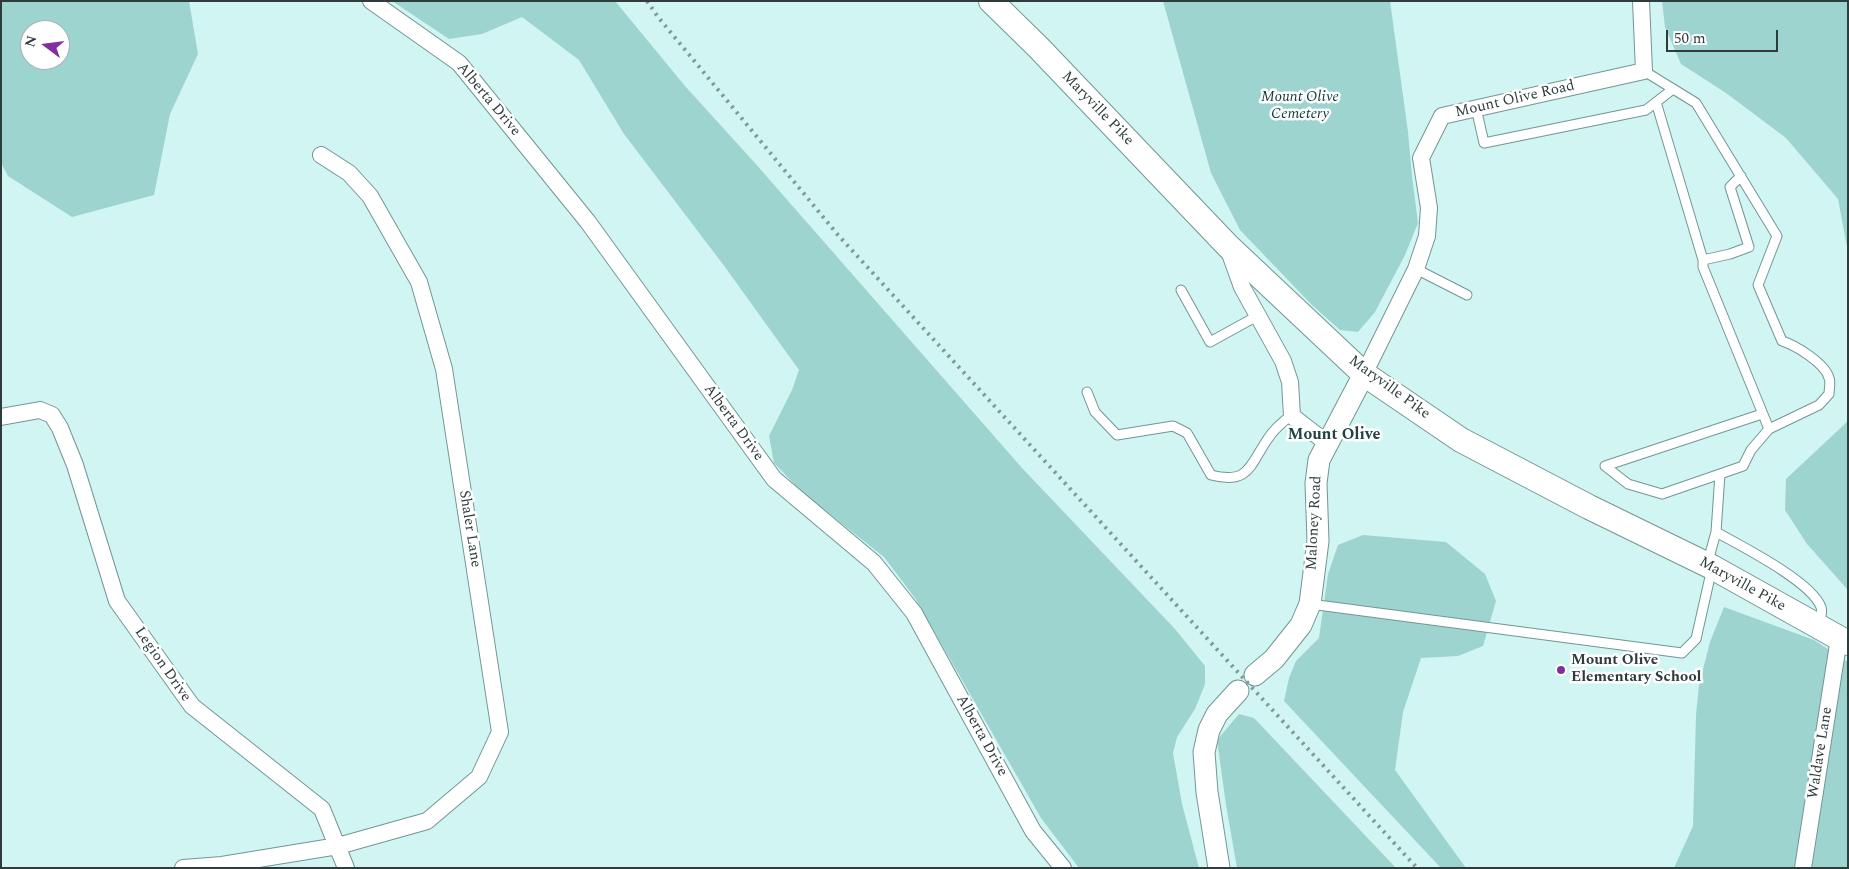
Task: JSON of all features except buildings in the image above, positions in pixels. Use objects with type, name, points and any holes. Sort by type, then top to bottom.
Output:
[{"type":"main road","name":"Maryville Pike","points":[[991,1],[1039,48],[1228,246],[1364,374],[1461,440],[1589,507],[1710,566],[1838,635]]},
{"type":"street","name":"Alberta Drive","points":[[370,1],[459,63],[588,222],[774,479],[874,563],[914,613],[1033,831],[1063,868]]},
{"type":"street","points":[[1641,1],[1644,71]]},
{"type":"street","name":"Mount Olive Road","points":[[1364,374],[1416,269],[1427,236],[1429,208],[1421,158],[1442,116],[1644,71]]},
{"type":"street","name":"Shaler Lane","points":[[183,868],[222,865],[338,846],[427,821],[479,777],[500,732],[444,369],[419,282],[370,196],[349,173],[321,156]]},
{"type":"street","points":[[1228,246],[1242,287],[1284,362],[1290,382],[1292,415],[1328,444]]},
{"type":"street","name":"Maloney Road","points":[[1255,675],[1274,659],[1301,625],[1310,604],[1318,541],[1316,483],[1319,460],[1364,374]]},
{"type":"street","name":"Legion Drive","points":[[1,417],[40,410],[52,415],[56,420],[75,465],[117,601],[192,706],[322,808],[346,868]]},
{"type":"street","name":"Waldave Lane","points":[[1803,868],[1838,635]]},
{"type":"street","points":[[1219,868],[1207,792],[1204,752],[1209,730],[1217,714],[1238,690]]},
{"type":"lane","points":[[1644,71],[1696,103],[1777,236],[1758,285],[1782,341],[1796,346],[1818,364],[1829,377],[1829,394],[1819,405],[1769,429],[1751,450],[1743,466],[1662,494],[1628,484],[1605,466],[1762,414]]},
{"type":"lane","points":[[1476,108],[1484,143],[1646,110],[1673,89]]},
{"type":"lane","points":[[1656,102],[1703,260],[1703,267],[1769,429]]},
{"type":"lane","points":[[1703,260],[1730,254],[1749,247],[1730,187],[1741,176]]},
{"type":"lane","points":[[1416,269],[1467,295]]},
{"type":"lane","points":[[1182,290],[1210,342],[1259,316]]},
{"type":"lane","points":[[1087,392],[1094,412],[1117,435],[1173,426],[1187,433],[1211,475],[1222,478],[1241,476],[1251,468],[1266,441],[1277,427],[1292,415]]},
{"type":"lane","points":[[1310,604],[1682,652],[1696,639],[1716,532],[1720,474]]},
{"type":"lane","points":[[1716,532],[1795,580],[1817,599],[1838,635]]},
{"type":"green space","points":[[1,1],[189,1],[198,54],[170,114],[154,195],[72,217],[8,176],[1,163]]},
{"type":"green space","points":[[392,1],[615,1],[685,86],[1022,468],[1175,629],[1205,666],[1205,684],[1195,709],[1177,737],[1173,753],[1182,804],[1199,868],[1079,868],[1041,818],[915,598],[884,557],[803,493],[774,463],[769,436],[792,390],[799,370],[725,267],[624,134],[579,60],[522,17],[482,34],[449,39]]},
{"type":"green space","name":"Mount Olive Cemetery","points":[[1163,1],[1390,1],[1418,223],[1405,255],[1375,312],[1358,332],[1340,330],[1312,305],[1240,230],[1211,173]]},
{"type":"green space","points":[[1662,1],[1848,1],[1848,252],[1838,199],[1786,138],[1726,93],[1681,64],[1665,27]]},
{"type":"green space","points":[[1848,421],[1848,590],[1807,544],[1785,510],[1786,479]]},
{"type":"green space","points":[[1363,535],[1446,542],[1485,574],[1496,601],[1483,646],[1458,656],[1421,658],[1403,712],[1395,770],[1466,868],[1441,868],[1284,701],[1289,678],[1296,661],[1319,638],[1328,574],[1338,545]]},
{"type":"green space","points":[[1724,607],[1814,640],[1848,662],[1848,868],[1674,868],[1693,826],[1696,715],[1699,685],[1710,642]]},
{"type":"green space","points":[[1239,714],[1254,718],[1396,868],[1237,868],[1217,740]]},
{"type":"railway","points":[[647,1],[658,17],[838,235],[1417,868]]},
{"type":"place","name":"Mount Olive Elementary School","points":[[1561,670]]},
{"type":"district","name":"Mount Olive","points":[[1334,436]]}]
